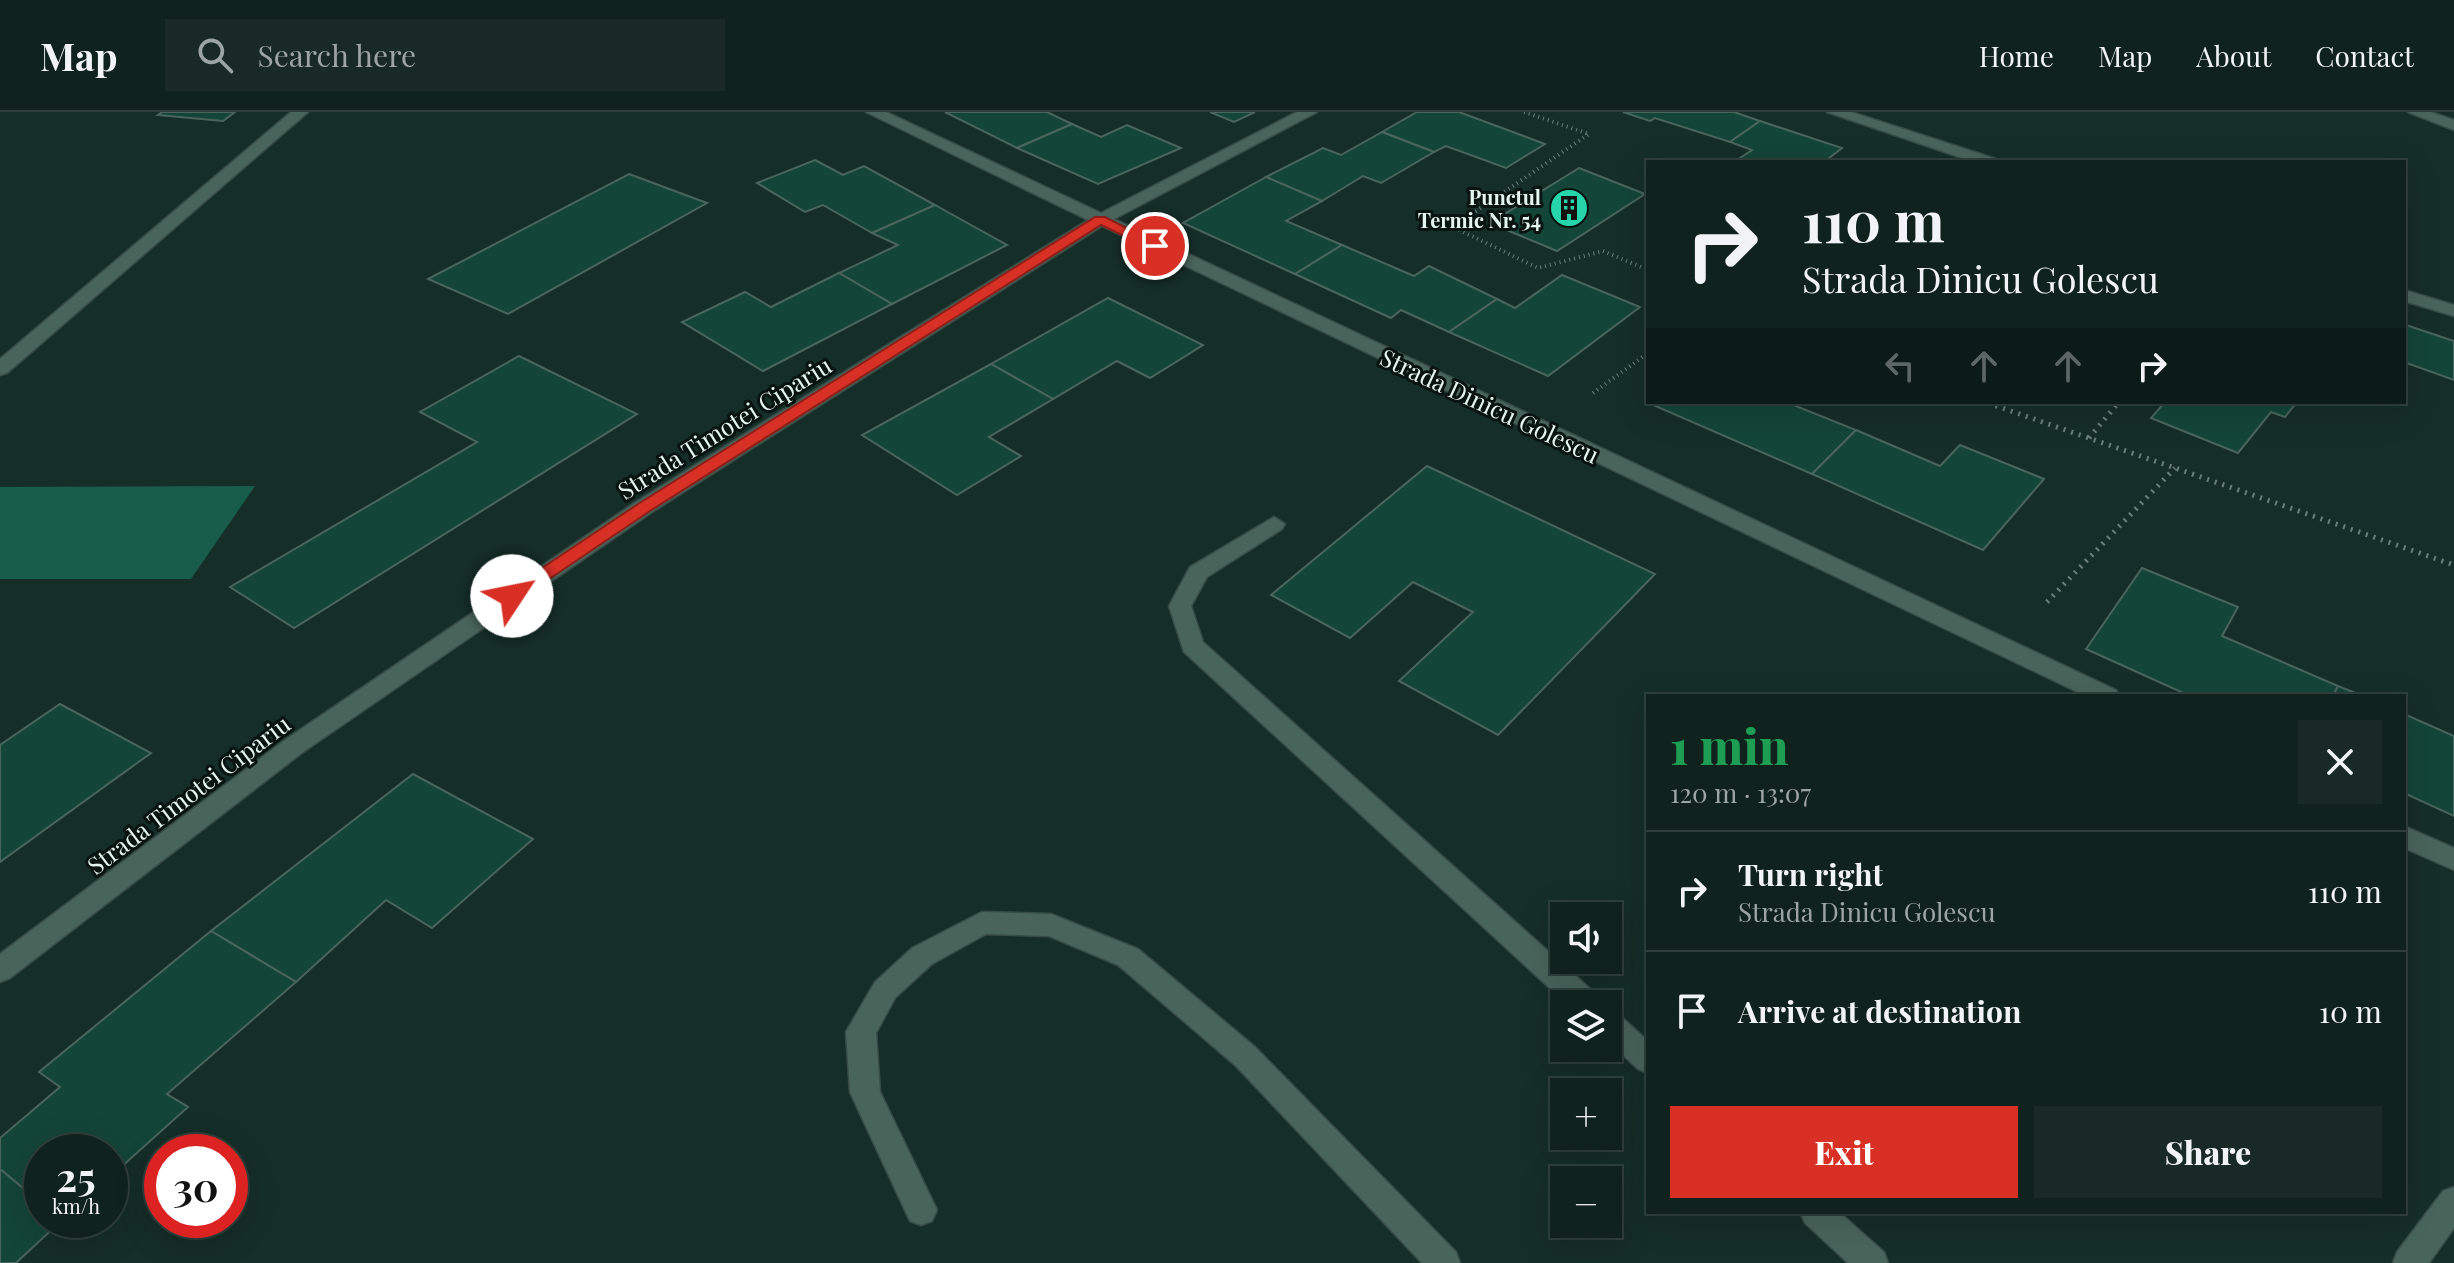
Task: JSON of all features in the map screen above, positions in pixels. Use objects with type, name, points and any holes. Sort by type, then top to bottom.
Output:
[{"type":"street","points":[[0,369],[300,112]]},
{"type":"street","name":"Strada Dinicu Golescu","points":[[874,112],[2103,694]]},
{"type":"street","name":"Strada Timotei Cipariu","points":[[0,970],[294,746],[644,507],[1100,220],[1309,112]]},
{"type":"street","points":[[1835,112],[1984,160]]},
{"type":"street","points":[[2416,112],[2454,125]]},
{"type":"street","points":[[2406,296],[2454,311]]},
{"type":"street","points":[[1274,524],[1198,572],[1180,606],[1192,646],[1572,990]]},
{"type":"street","points":[[2406,837],[2454,860]]},
{"type":"street","points":[[921,1210],[865,1092],[861,1032],[885,990],[922,956],[982,923],[1051,925],[1128,957],[1245,1056],[1444,1263]]},
{"type":"street","points":[[1622,1036],[1646,1058]]},
{"type":"street","points":[[2409,1263],[2454,1202]]},
{"type":"street","points":[[1818,1214],[1872,1263]]},
{"type":"path","points":[[1524,112],[1589,134],[1453,227],[1538,268],[1603,251],[1646,269]]},
{"type":"path","points":[[1593,393],[1646,354]]},
{"type":"path","points":[[1992,404],[2454,565]]},
{"type":"path","points":[[2089,438],[2117,404]]},
{"type":"path","points":[[2047,602],[2175,468]]},
{"type":"green space","points":[[255,486],[191,579],[0,579],[0,487]]},
{"type":"building","points":[[162,112],[235,112],[223,121],[158,115]]},
{"type":"building","points":[[945,112],[1047,112],[1072,124],[1017,148]]},
{"type":"building","points":[[1210,112],[1255,112],[1234,122]]},
{"type":"building","points":[[1417,112],[1459,112],[1545,144],[1506,168],[1446,146],[1434,152],[1382,132]]},
{"type":"building","points":[[1623,112],[1734,112],[1760,121],[1730,142],[1655,118],[1650,121]]},
{"type":"building","points":[[1760,121],[1842,148],[1827,160],[1737,160],[1752,150],[1730,142]]},
{"type":"building","points":[[1072,124],[1101,137],[1127,125],[1181,148],[1098,184],[1017,148]]},
{"type":"building","points":[[1382,132],[1434,152],[1381,183],[1363,176],[1322,201],[1266,177],[1323,148],[1341,155]]},
{"type":"building","points":[[815,160],[843,175],[864,166],[935,205],[872,233],[823,205],[805,212],[757,183]]},
{"type":"building","name":"Punctul Termic Nr. 54","points":[[1579,168],[1645,194],[1557,251],[1490,223]]},
{"type":"building","points":[[629,174],[707,203],[508,314],[428,279]]},
{"type":"building","points":[[1266,177],[1322,201],[1286,221],[1342,245],[1295,274],[1183,223]]},
{"type":"building","points":[[935,205],[1007,245],[892,304],[839,273],[898,245],[872,233]]},
{"type":"building","points":[[1342,245],[1414,276],[1429,266],[1497,299],[1449,332],[1401,310],[1391,318],[1295,274]]},
{"type":"building","points":[[839,273],[892,304],[763,371],[682,322],[745,292],[771,307]]},
{"type":"building","points":[[1562,275],[1640,307],[1548,376],[1449,332],[1497,299],[1515,308]]},
{"type":"building","points":[[1108,298],[1203,345],[1150,378],[1117,361],[1053,399],[991,364]]},
{"type":"building","points":[[2406,325],[2454,341],[2454,380],[2406,363]]},
{"type":"building","points":[[519,356],[637,414],[294,628],[230,587],[477,442],[420,412]]},
{"type":"building","points":[[991,364],[1053,399],[989,437],[1021,456],[957,495],[862,435]]},
{"type":"building","points":[[1791,404],[1856,430],[1812,474],[1653,405]]},
{"type":"building","points":[[2163,404],[2295,404],[2285,417],[2271,412],[2238,453],[2151,418]]},
{"type":"building","points":[[1856,430],[1940,466],[1960,445],[2044,479],[1983,550],[1812,474]]},
{"type":"building","points":[[1427,466],[1655,574],[1498,735],[1399,681],[1473,612],[1413,582],[1350,638],[1271,595]]},
{"type":"building","points":[[2142,568],[2238,607],[2222,636],[2338,686],[2334,694],[2186,694],[2086,649]]},
{"type":"building","points":[[2338,686],[2358,694],[2334,694]]},
{"type":"building","points":[[60,704],[151,753],[0,862],[0,745]]},
{"type":"building","points":[[2406,715],[2454,736],[2454,816],[2406,794]]},
{"type":"building","points":[[413,774],[533,839],[432,928],[386,900],[296,982],[211,931]]},
{"type":"building","points":[[211,931],[296,982],[167,1094],[188,1107],[158,1134],[144,1134],[144,1146],[128,1161],[128,1134],[24,1134],[24,1189],[0,1169],[0,1138],[60,1087],[39,1072]]},
{"type":"building","points":[[0,1169],[24,1189],[24,1238],[43,1238],[16,1263],[0,1263]]},
{"type":"place","name":"Punctul Termic Nr. 54","points":[[1569,208]]},
{"type":"route","points":[[512,596],[644,507],[1100,220],[1155,246]]}]
